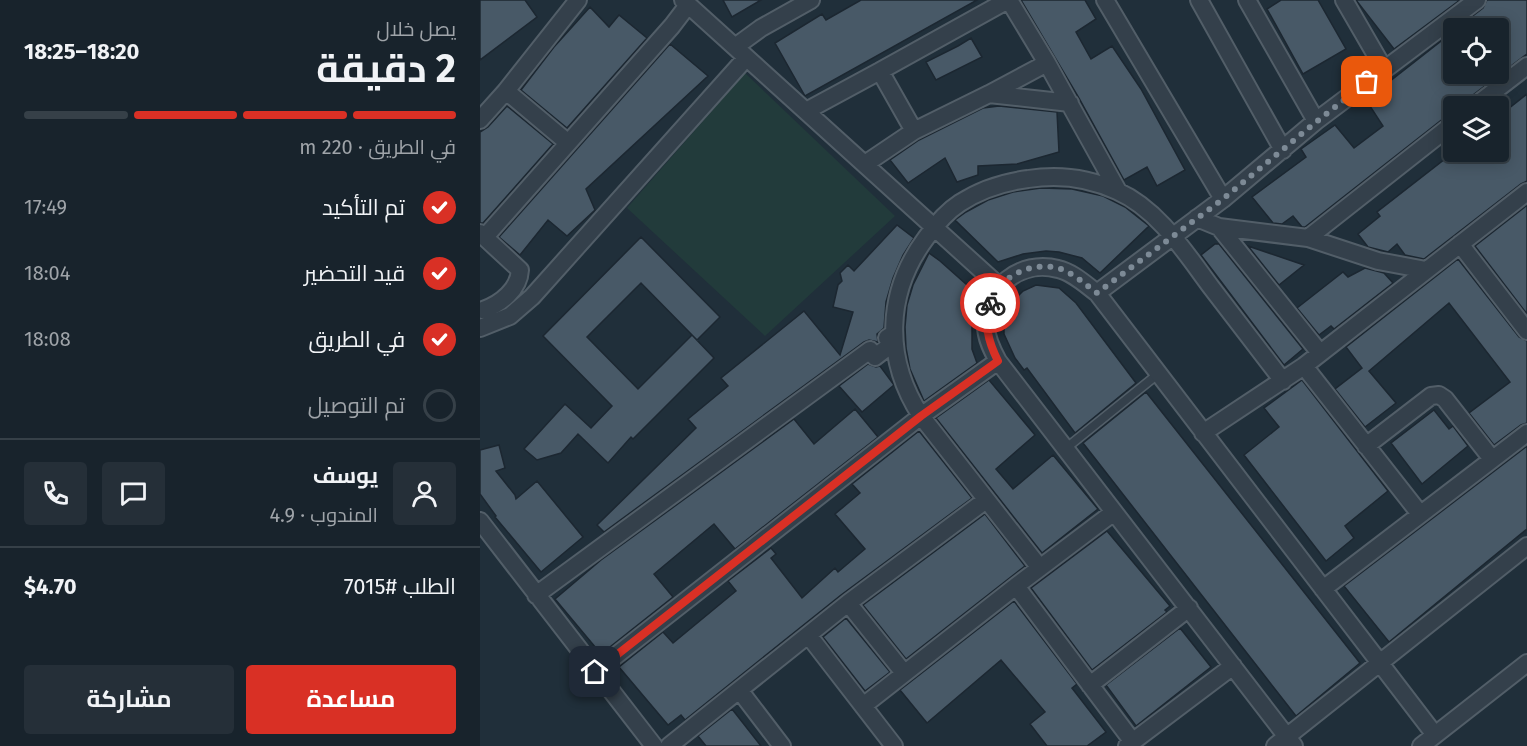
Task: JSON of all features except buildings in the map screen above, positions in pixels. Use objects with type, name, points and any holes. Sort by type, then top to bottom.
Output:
[{"type":"street","points":[[480,120],[578,0]]},
{"type":"street","points":[[483,316],[510,316],[532,297],[761,28],[811,0]]},
{"type":"street","points":[[806,111],[1008,0],[1047,63],[1118,191]]},
{"type":"street","points":[[1105,0],[1223,199]]},
{"type":"street","points":[[1199,0],[1283,150]]},
{"type":"street","points":[[1247,0],[1316,122]]},
{"type":"street","points":[[1344,0],[1384,69]]},
{"type":"street","points":[[1097,293],[1223,199],[1384,69],[1478,0]]},
{"type":"street","points":[[483,316],[520,280],[520,270],[482,235],[672,26],[685,2],[999,286]]},
{"type":"street","points":[[865,164],[914,131],[1047,63]]},
{"type":"street","points":[[1488,96],[1527,66]]},
{"type":"street","points":[[880,71],[914,131]]},
{"type":"street","points":[[506,90],[567,142]]},
{"type":"street","points":[[989,94],[1070,103]]},
{"type":"street","points":[[1308,238],[1443,132]]},
{"type":"street","points":[[1040,568],[921,416],[900,373],[895,332],[896,305],[903,278],[920,246],[944,214],[977,194],[1012,182],[1059,176],[1093,182],[1118,191],[1137,203],[1172,236],[1283,381]]},
{"type":"street","points":[[1203,433],[1304,366],[1527,192]]},
{"type":"street","points":[[1197,219],[1219,227],[1308,238],[1378,261],[1426,270]]},
{"type":"street","points":[[1219,227],[1320,353]]},
{"type":"street","points":[[1460,244],[1527,331]]},
{"type":"street","points":[[1435,735],[1379,662],[1323,589],[1203,433],[1097,293],[1070,274],[1050,267],[1039,267],[1019,272],[999,286],[990,301],[986,327],[988,340],[998,361],[1233,666],[1285,743],[1379,662],[1527,546]]},
{"type":"street","points":[[536,595],[870,350],[875,357],[892,344],[887,338],[895,332]]},
{"type":"street","points":[[595,672],[921,416],[998,361]]},
{"type":"street","points":[[1304,366],[1419,514]]},
{"type":"street","points":[[1366,446],[1431,396],[1438,395],[1445,399],[1492,459]]},
{"type":"street","points":[[1323,589],[1527,433]]},
{"type":"street","points":[[669,746],[848,603],[986,500]]},
{"type":"street","points":[[863,706],[1114,512]]},
{"type":"street","points":[[480,521],[654,746]]},
{"type":"street","points":[[1016,586],[1090,685],[1130,744],[1233,666]]},
{"type":"street","points":[[848,603],[904,673]]},
{"type":"street","points":[[1090,685],[1189,608]]},
{"type":"street","points":[[808,636],[894,746]]},
{"type":"street","points":[[1421,746],[1527,663]]},
{"type":"street","points":[[740,691],[782,746]]},
{"type":"lane","points":[[1065,449],[1158,374]]},
{"type":"green space","points":[[745,73],[895,216],[765,336],[627,208]]},
{"type":"way so far","points":[[990,303],[999,286],[1010,277],[1039,267],[1059,269],[1097,293],[1223,199],[1367,82]]},
{"type":"route","points":[[595,672],[921,416],[998,361],[988,340],[986,327],[990,303]]}]
